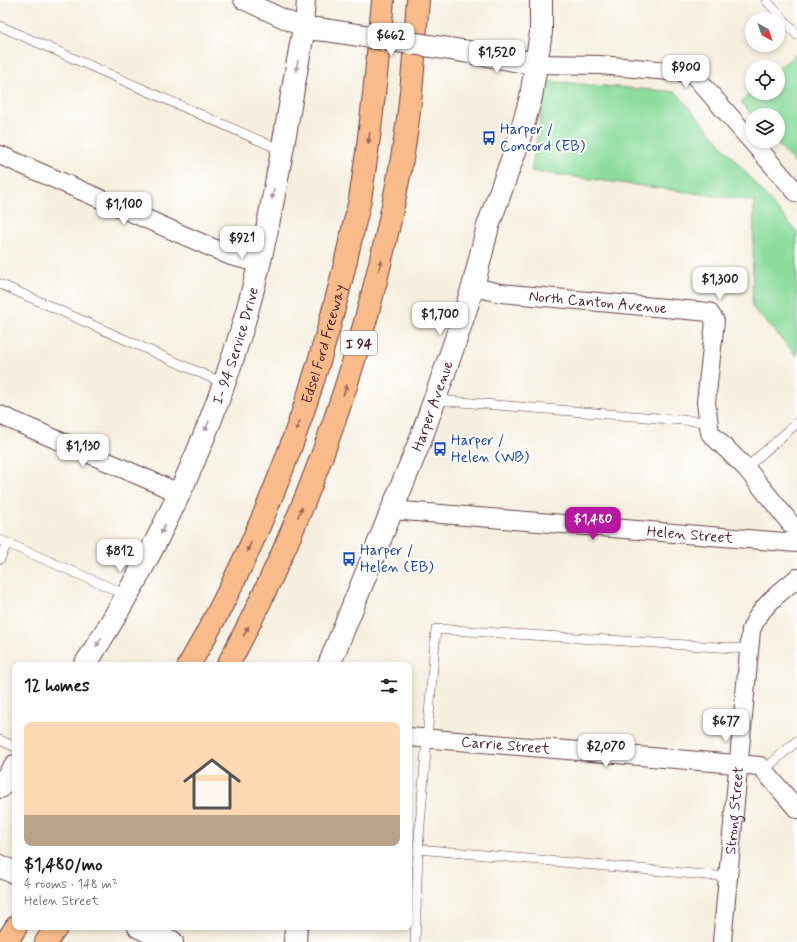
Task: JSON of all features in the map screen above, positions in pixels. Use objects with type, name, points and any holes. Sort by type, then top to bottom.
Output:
[{"type":"highway","name":"Edsel Ford Freeway","points":[[191,662],[246,553],[280,475],[320,360],[335,306],[359,201],[375,99],[383,0]]},
{"type":"highway","name":"I 94","points":[[230,662],[268,586],[309,491],[346,385],[365,322],[382,255],[403,150],[410,102],[418,0]]},
{"type":"highway","points":[[6,942],[14,930]]},
{"type":"highway","points":[[46,942],[55,930]]},
{"type":"street","points":[[242,0],[304,28],[463,51],[537,64],[600,65],[692,73],[797,193]]},
{"type":"street","points":[[304,28],[306,0]]},
{"type":"street","name":"Harper Avenue","points":[[330,662],[436,400],[472,287],[488,226],[518,142],[531,97],[541,32],[541,0]]},
{"type":"street","name":"I- 94 Service Drive","points":[[87,662],[127,595],[159,537],[200,444],[241,332],[259,263],[304,28]]},
{"type":"street","points":[[0,155],[231,256],[259,263]]},
{"type":"street","name":"North Canton Avenue","points":[[472,287],[501,292],[709,312],[715,321],[706,402],[708,422],[712,436],[746,468],[791,524],[797,529]]},
{"type":"street","points":[[0,414],[179,493]]},
{"type":"street","name":"Helen Street","points":[[391,510],[797,544]]},
{"type":"street","name":"Strong Street","points":[[722,942],[751,630],[756,617],[779,592],[797,578]]},
{"type":"street","name":"Carrie Street","points":[[412,737],[739,763],[760,766],[764,770]]},
{"type":"street","points":[[0,787],[12,770]]},
{"type":"street","points":[[764,770],[797,809]]},
{"type":"street","points":[[0,866],[12,872]]},
{"type":"street","points":[[295,942],[296,930]]},
{"type":"lane","points":[[766,0],[797,35]]},
{"type":"lane","points":[[0,26],[281,150]]},
{"type":"lane","points":[[0,284],[223,383]]},
{"type":"lane","points":[[436,400],[708,422]]},
{"type":"lane","points":[[746,468],[797,423]]},
{"type":"lane","points":[[0,558],[4,541],[127,595]]},
{"type":"lane","points":[[415,942],[418,849],[436,629],[749,649]]},
{"type":"lane","points":[[0,740],[12,746]]},
{"type":"lane","points":[[764,770],[797,741]]},
{"type":"lane","points":[[418,849],[728,877]]},
{"type":"green space","points":[[797,53],[797,166],[781,148],[785,148],[785,108],[746,108],[741,102],[745,98],[745,100],[785,100],[785,63]]},
{"type":"green space","points":[[547,81],[676,92],[797,232],[797,356],[752,307],[754,201],[531,171]]},
{"type":"place","name":"Harper / Concord (EB)","points":[[489,138]]},
{"type":"place","name":"Harper / Helen (WB)","points":[[440,449]]},
{"type":"place","name":"Harper / Helen (EB)","points":[[349,559]]}]
